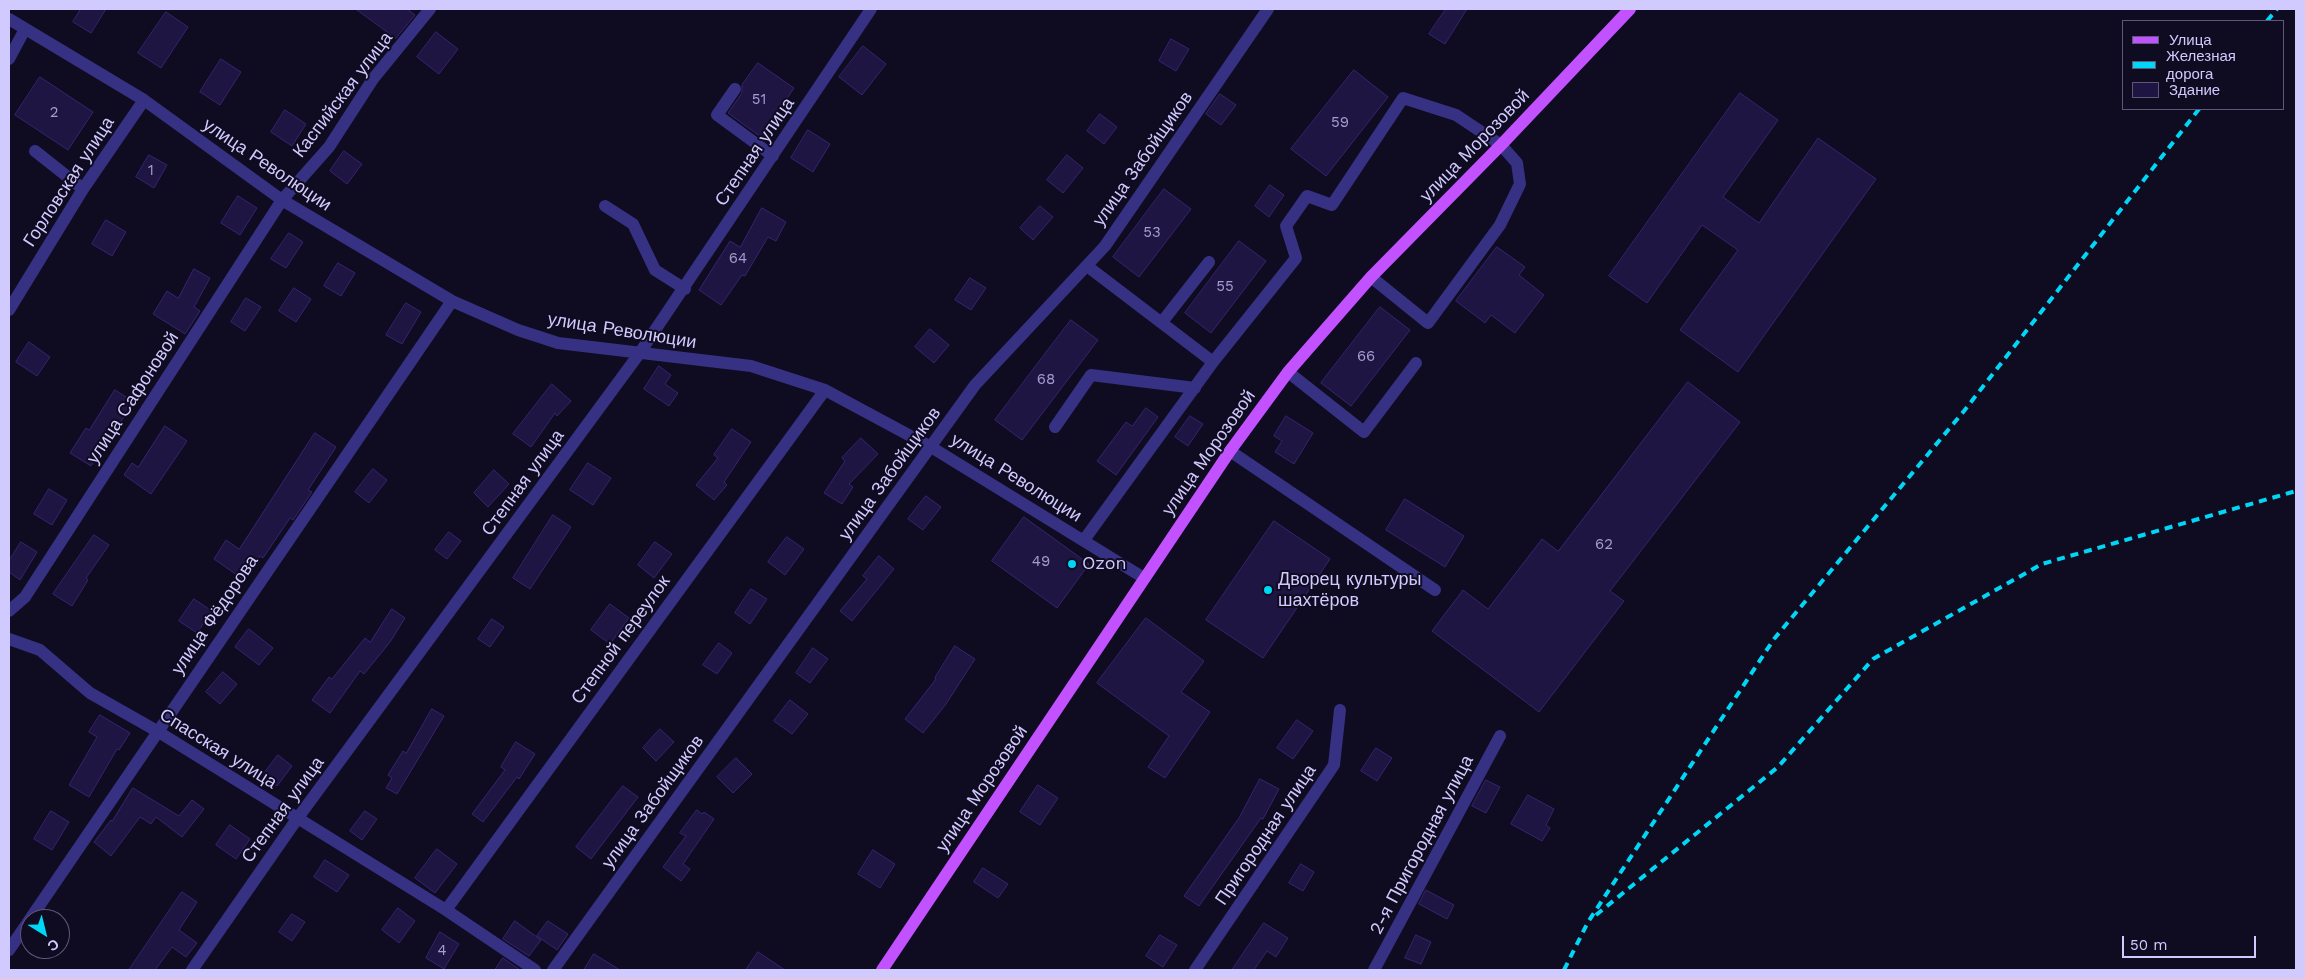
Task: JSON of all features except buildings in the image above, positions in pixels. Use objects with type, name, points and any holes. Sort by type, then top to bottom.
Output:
[{"type":"main road","name":"улица Морозовой","points":[[882,970],[1230,450],[1288,372],[1371,277],[1501,145],[1630,9]]},
{"type":"street","name":"Каспийская улица","points":[[282,200],[329,147],[373,79],[430,9]]},
{"type":"street","name":"Степная улица","points":[[192,970],[297,819],[639,354],[871,9]]},
{"type":"street","name":"улица Забойщиков","points":[[553,970],[975,385],[1105,246],[1268,9]]},
{"type":"street","name":"улица Революции","points":[[9,19],[144,100],[282,200],[452,301],[518,330],[558,342],[639,354],[751,366],[825,390],[931,447],[1144,578]]},
{"type":"street","points":[[9,59],[25,29]]},
{"type":"street","points":[[735,89],[717,115],[773,156]]},
{"type":"street","points":[[1084,540],[1213,362],[1296,258],[1286,226],[1307,196],[1332,204],[1403,98],[1456,116],[1501,145],[1517,163],[1520,184],[1500,225],[1428,323],[1371,277]]},
{"type":"street","name":"Горловская улица","points":[[9,310],[83,189],[144,100]]},
{"type":"street","points":[[35,151],[83,189]]},
{"type":"street","name":"улица Сафоновой","points":[[9,610],[25,597],[282,200]]},
{"type":"street","points":[[605,206],[633,224],[654,270],[684,289]]},
{"type":"street","points":[[1162,322],[1209,262]]},
{"type":"street","points":[[1087,266],[1213,362]]},
{"type":"street","name":"улица Фёдорова","points":[[9,950],[452,301]]},
{"type":"street","points":[[1288,372],[1364,432],[1416,363]]},
{"type":"street","points":[[1055,427],[1091,375],[1195,388]]},
{"type":"street","name":"Степной переулок","points":[[446,910],[825,390]]},
{"type":"street","points":[[1230,450],[1435,590]]},
{"type":"street","name":"Спасская улица","points":[[9,640],[40,650],[90,693],[157,731],[446,910],[535,970]]},
{"type":"street","name":"Пригородная улица","points":[[1195,970],[1334,765],[1340,710]]},
{"type":"street","name":"2-я Пригородная улица","points":[[1374,970],[1500,736]]},
{"type":"railway","points":[[2268,20],[2277,9]]},
{"type":"railway","points":[[1564,970],[1588,922],[1774,639],[1964,411],[2198,110]]},
{"type":"railway","points":[[1596,915],[1778,767],[1873,659],[2042,564],[2296,491]]},
{"type":"place","name":"Ozon","points":[[1072,564]]},
{"type":"place","name":"Дворец культуры шахтёров","points":[[1268,590]]}]
